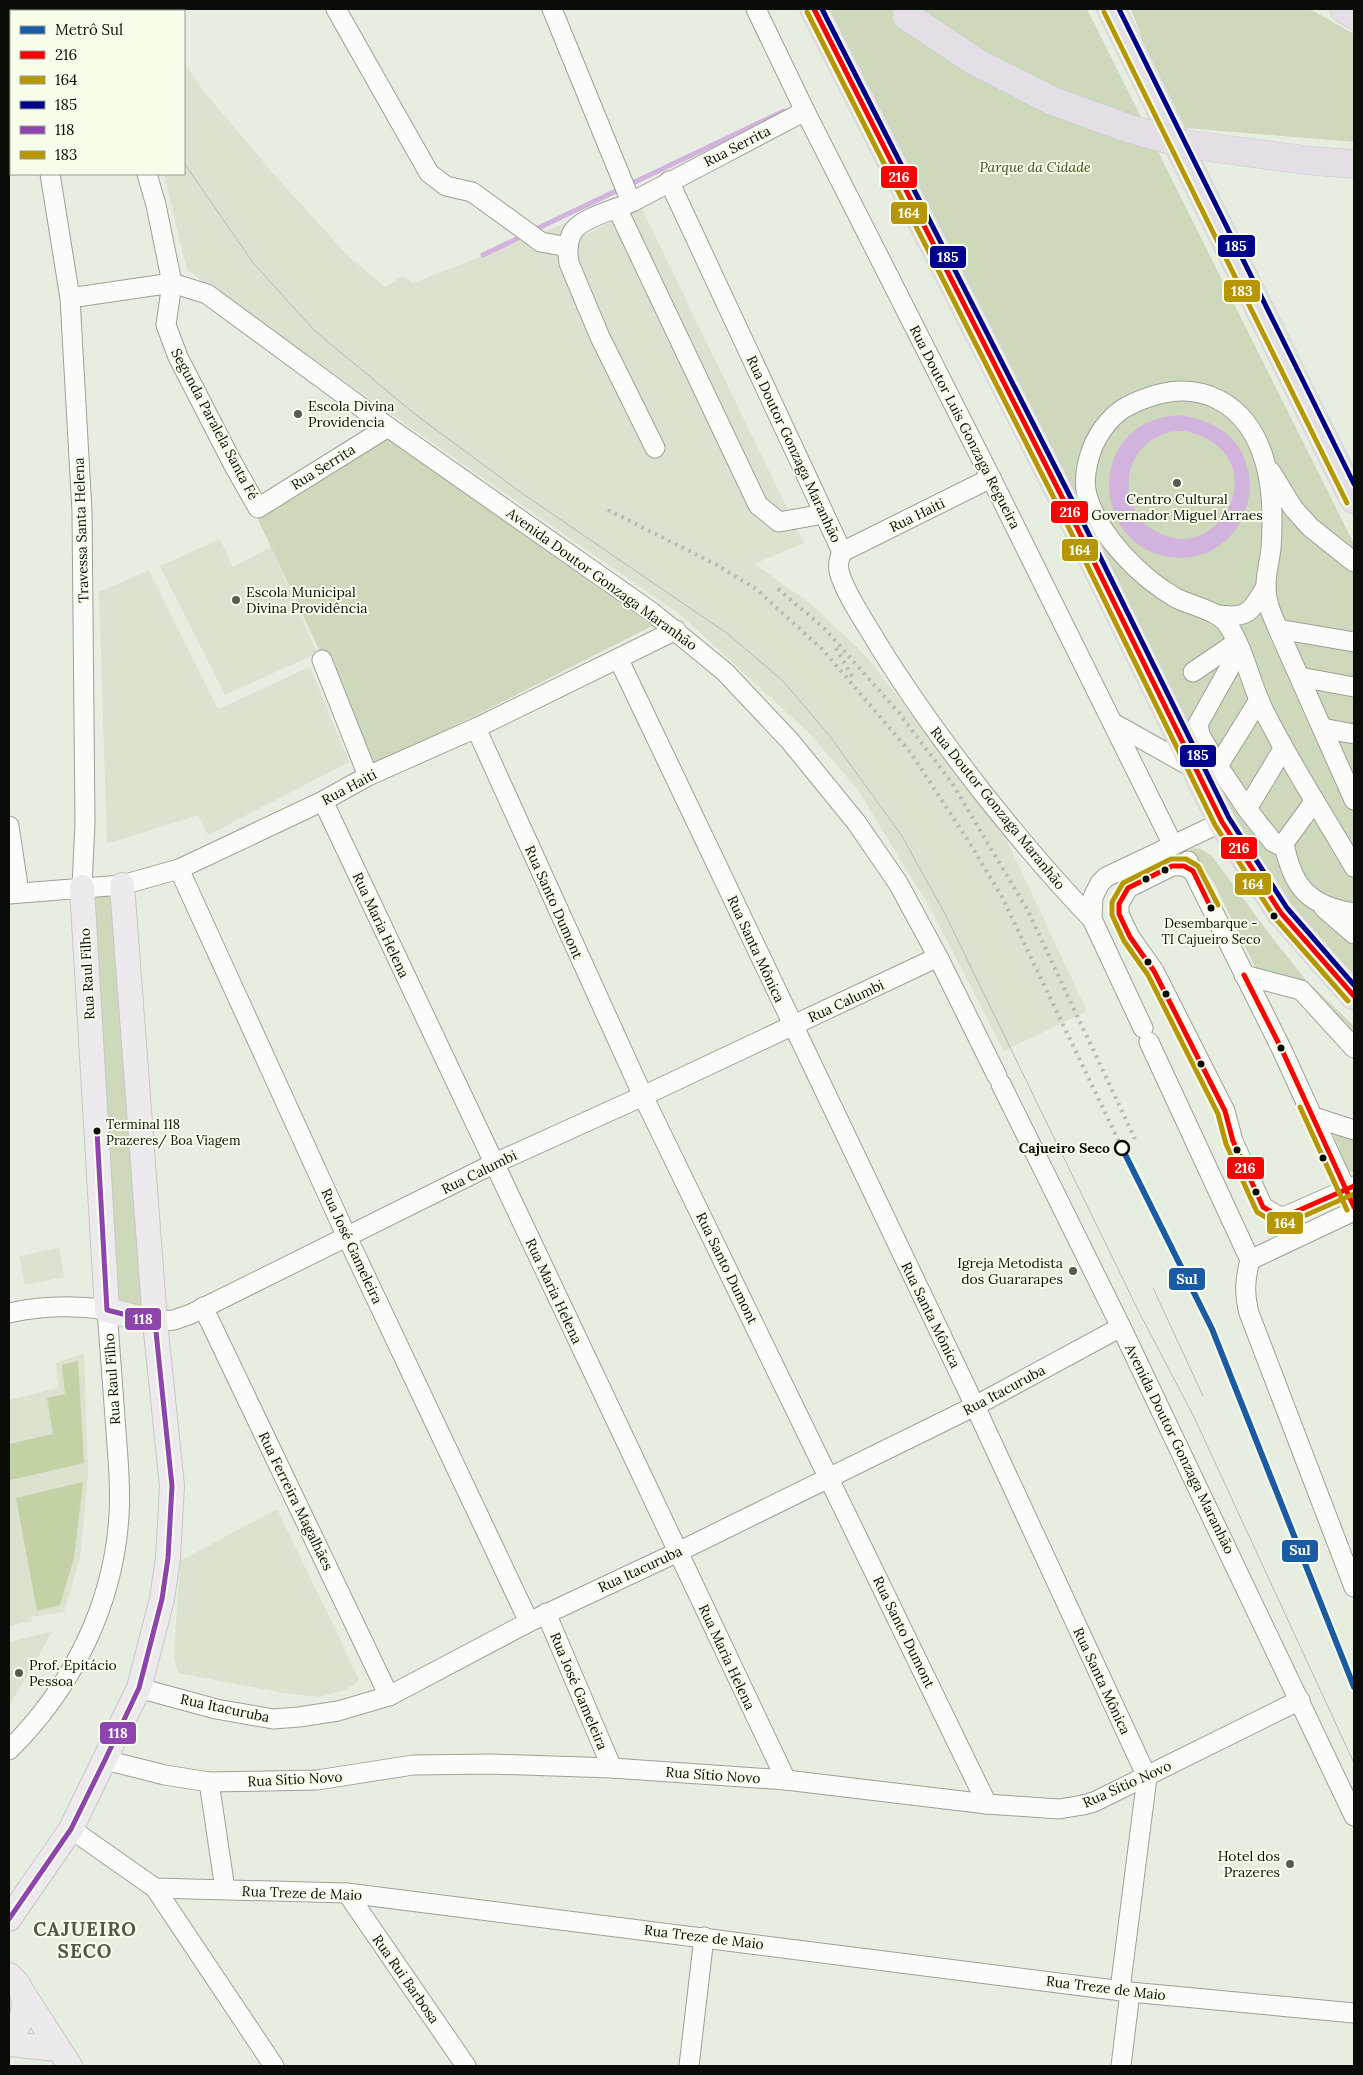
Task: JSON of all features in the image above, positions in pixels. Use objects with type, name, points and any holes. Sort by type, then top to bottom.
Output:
[{"type":"highway","points":[[814,9],[1065,503],[1208,768],[1222,822],[1281,914],[1354,996]]},
{"type":"highway","points":[[1111,9],[1354,500]]},
{"type":"highway","points":[[1344,9],[1354,14]]},
{"type":"highway","points":[[902,12],[976,62],[1053,101],[1130,129],[1185,144],[1313,161],[1354,164]]},
{"type":"main road","points":[[9,1920],[71,1829],[139,1688],[162,1598],[168,1558],[171,1502],[169,1454],[155,1322],[122,885]]},
{"type":"main road","name":"Rua Raul Filho","points":[[82,887],[108,1310]]},
{"type":"main road","name":"Rua Calumbi","points":[[108,1310],[155,1322]]},
{"type":"main road","points":[[9,2038],[18,2028],[23,2016],[24,2002],[13,1978]]},
{"type":"main road","points":[[13,1978],[64,2058]]},
{"type":"main road","points":[[9,2044],[64,2058]]},
{"type":"street","points":[[336,9],[428,173],[446,186],[472,192],[541,242],[568,247],[569,263],[600,337],[654,448]]},
{"type":"street","points":[[552,9],[616,165],[625,202],[758,505],[779,522],[824,514]]},
{"type":"street","name":"Rua Doutor Luis Gonzaga Regueira","points":[[756,9],[805,111],[992,478],[1113,723],[1176,844],[1193,871],[1352,1194]]},
{"type":"street","name":"Rua Serrita","points":[[568,247],[574,230],[582,223],[669,181],[805,111]]},
{"type":"street","name":"Travessa Santa Helena","points":[[50,175],[70,298],[82,511],[85,812],[82,887]]},
{"type":"street","name":"Segunda Paralela Santa Fé","points":[[147,175],[156,205],[172,283],[165,319],[178,357],[258,508]]},
{"type":"street","name":"Rua Doutor Gonzaga Maranhão","points":[[669,181],[842,552],[838,561],[842,580],[862,618],[905,689],[942,741],[1052,877],[1092,919]]},
{"type":"street","points":[[70,298],[172,283]]},
{"type":"street","name":"Avenida Doutor Gonzaga Maranhão","points":[[172,283],[207,294],[388,427],[676,630],[726,672],[790,741],[856,822],[898,883],[938,957],[1121,1327],[1354,1816]]},
{"type":"street","points":[[1266,586],[1254,608],[1248,613],[1233,617],[1218,615],[1198,608],[1163,590],[1144,575],[1120,550],[1104,528],[1087,494],[1086,468],[1100,433],[1122,409],[1152,395],[1168,392],[1202,392],[1229,405],[1244,419],[1257,440],[1266,464],[1293,508],[1310,526],[1354,562]]},
{"type":"street","name":"Rua Serrita","points":[[258,508],[388,427]]},
{"type":"street","points":[[1266,464],[1272,515],[1271,548],[1266,586],[1268,603],[1322,728],[1350,782],[1354,800]]},
{"type":"street","name":"Rua Haiti","points":[[842,552],[992,478]]},
{"type":"street","points":[[1218,615],[1228,624],[1259,700],[1283,749],[1354,867]]},
{"type":"street","points":[[1278,629],[1354,642]]},
{"type":"street","name":"Rua Haiti","points":[[14,893],[122,885],[179,869],[322,801],[368,776],[476,728],[619,660],[676,630]]},
{"type":"street","points":[[1208,768],[1198,724],[1238,645]]},
{"type":"street","points":[[1193,672],[1238,645]]},
{"type":"street","points":[[322,660],[368,776]]},
{"type":"street","name":"Rua Santa Mônica","points":[[619,660],[974,1406],[1146,1777]]},
{"type":"street","points":[[1300,677],[1354,688]]},
{"type":"street","points":[[1208,768],[1259,700]]},
{"type":"street","points":[[1113,723],[1208,768],[1247,809],[1273,842],[1279,846],[1284,843],[1314,802]]},
{"type":"street","name":"Rua Santo Dumont","points":[[476,728],[642,1096],[987,1804]]},
{"type":"street","points":[[1322,728],[1354,734]]},
{"type":"street","points":[[1247,809],[1283,749]]},
{"type":"street","name":"Rua Maria Helena","points":[[322,801],[786,1780]]},
{"type":"street","points":[[1222,822],[1106,878],[1100,883],[1093,897],[1092,919],[1250,1260],[1245,1278],[1244,1295],[1249,1313],[1354,1587]]},
{"type":"street","points":[[9,826],[14,893]]},
{"type":"street","points":[[1284,843],[1288,863],[1296,882],[1317,900],[1335,909],[1354,913]]},
{"type":"street","points":[[1193,871],[1184,866],[1172,866],[1128,888],[1119,904],[1124,926],[1154,971],[1225,1111],[1234,1142],[1263,1207],[1278,1216],[1286,1216],[1352,1194]]},
{"type":"street","name":"Rua José Gameleira","points":[[179,869],[347,1238],[529,1622]]},
{"type":"street","points":[[1317,900],[1354,934]]},
{"type":"street","name":"Rua Calumbi","points":[[155,1322],[174,1320],[203,1307],[347,1238],[493,1164],[938,957]]},
{"type":"street","points":[[1328,968],[1354,981]]},
{"type":"street","points":[[1244,974],[1301,990],[1354,1048]]},
{"type":"street","points":[[1314,1117],[1354,1130]]},
{"type":"street","points":[[1250,1260],[1354,1211]]},
{"type":"street","name":"Rua Calumbi","points":[[9,1312],[74,1306],[108,1310]]},
{"type":"street","name":"Rua Ferreira Magalhães","points":[[203,1307],[389,1696]]},
{"type":"street","name":"Rua Raul Filho","points":[[9,1750],[52,1699],[73,1666],[98,1618],[111,1571],[116,1543],[119,1492],[108,1310]]},
{"type":"street","name":"Rua Itacuruba","points":[[139,1688],[216,1710],[273,1719],[299,1718],[338,1711],[389,1696],[546,1613],[678,1552],[974,1406],[1121,1327]]},
{"type":"street","name":"Rua José Gameleira","points":[[546,1613],[612,1768]]},
{"type":"street","name":"Rua Sítio Novo","points":[[105,1760],[165,1775],[209,1782],[317,1780],[413,1765],[450,1763],[612,1768],[786,1780],[987,1804],[1059,1809],[1094,1802],[1300,1700]]},
{"type":"street","points":[[1121,2066],[1132,1885],[1146,1777]]},
{"type":"street","points":[[209,1782],[226,1889]]},
{"type":"street","points":[[71,1829],[155,1888],[274,2066]]},
{"type":"street","name":"Rua Treze de Maio","points":[[155,1888],[347,1893],[1125,1991],[1354,2013]]},
{"type":"street","name":"Rua Rui Barbosa","points":[[347,1893],[466,2066]]},
{"type":"street","points":[[689,2066],[704,1937]]},
{"type":"shaded area","points":[[55,9],[148,10],[56,10]]},
{"type":"shaded area","points":[[185,64],[202,89],[271,171],[349,257],[385,287],[403,276],[413,283],[566,223],[575,240],[641,207],[804,543],[754,564],[809,602],[867,657],[947,761],[997,820],[1087,1011],[1004,1051],[930,908],[858,790],[809,733],[682,616],[187,270],[164,175],[185,175]]},
{"type":"shaded area","points":[[1179,415],[1214,425],[1237,444],[1248,469],[1249,495],[1241,521],[1224,542],[1200,555],[1170,557],[1147,550],[1130,537],[1117,519],[1110,499],[1110,477],[1115,456],[1127,438],[1146,423]],"holes":[[[1185,431],[1213,442],[1229,459],[1235,480],[1232,500],[1222,519],[1206,533],[1186,539],[1163,535],[1155,531],[1142,521],[1137,514],[1129,490],[1129,478],[1137,456],[1144,446],[1154,439],[1171,432]]]},
{"type":"shaded area","name":"Escola Municipal Divina Providência","points":[[220,539],[233,567],[271,547],[317,653],[225,695],[160,566]]},
{"type":"shaded area","points":[[149,570],[218,709],[310,667],[349,762],[208,835],[198,815],[107,844],[99,592]]},
{"type":"shaded area","points":[[59,1248],[64,1277],[25,1285],[19,1256]]},
{"type":"shaded area","points":[[84,1353],[88,1474],[80,1558],[64,1612],[31,1617],[32,1621],[9,1626],[9,1400],[59,1388],[56,1363]]},
{"type":"shaded area","points":[[277,1509],[359,1679],[345,1690],[319,1697],[284,1693],[178,1673],[174,1656],[180,1561]]},
{"type":"shaded area","name":"Prof. Epitácio Pessoa","points":[[53,1631],[11,1703],[9,1705],[9,1642]]},
{"type":"green space","name":"Parque da Cidade","points":[[827,9],[1087,9],[1354,544],[1354,978],[1268,883]]},
{"type":"green space","points":[[1131,9],[1310,9],[1354,34],[1354,142],[1186,128],[1145,46]]},
{"type":"green space","points":[[383,435],[652,626],[374,767],[255,513]]},
{"type":"green space","points":[[1201,849],[1212,856],[1270,935],[1306,980],[1354,1026],[1354,1041],[1303,986],[1259,975],[1214,883],[1189,850]]},
{"type":"green space","points":[[122,885],[152,1299],[131,1314],[107,1302],[82,887]]},
{"type":"green space","points":[[1332,1131],[1354,1134],[1354,1172],[1347,1170]]},
{"type":"green space","points":[[78,1361],[84,1463],[10,1480],[9,1444],[53,1434],[47,1398],[65,1394],[62,1365]]},
{"type":"green space","points":[[83,1482],[74,1558],[60,1605],[37,1611],[16,1498]]},
{"type":"waterway","points":[[532,231],[784,111]]},
{"type":"waterway","points":[[483,255],[525,235]]},
{"type":"tram line","points":[[185,164],[254,264],[315,331],[416,415],[523,494],[728,634],[783,681],[829,735],[902,836],[945,914],[1139,1312],[1194,1417],[1354,1763]]},
{"type":"tram line","points":[[1153,1288],[1203,1396]]},
{"type":"railway","points":[[608,510],[715,564],[756,589],[823,650],[911,753],[1002,897],[1122,1148]]},
{"type":"railway","points":[[778,589],[824,628],[899,713],[952,783],[1028,911],[1135,1139]]},
{"type":"railway","points":[[836,648],[853,678]]},
{"type":"metro line","name":"Sul","points":[[1122,1148],[1212,1329],[1354,1687]]},
{"type":"transit line","name":"216","points":[[814,9],[1065,503],[1222,822],[1281,913],[1354,996]]},
{"type":"transit line","name":"185","points":[[822,9],[1072,500],[1229,818],[1287,908],[1354,985]]},
{"type":"transit line","name":"185","points":[[1119,9],[1354,484]]},
{"type":"transit line","name":"164","points":[[807,12],[1058,506],[1215,825],[1275,918],[1348,1001]]},
{"type":"transit line","name":"183","points":[[1104,12],[1347,503]]},
{"type":"transit line","name":"164","points":[[1218,905],[1198,866],[1186,859],[1171,859],[1123,883],[1112,902],[1112,915],[1124,941],[1148,975],[1218,1114],[1226,1144],[1257,1212],[1275,1223],[1288,1223],[1354,1194]]},
{"type":"transit line","name":"216","points":[[1211,908],[1193,871],[1184,866],[1172,866],[1128,888],[1119,904],[1119,914],[1130,937],[1154,971],[1225,1111],[1233,1141],[1263,1207],[1278,1216],[1286,1216],[1354,1186]]},
{"type":"transit line","name":"216","points":[[1244,975],[1282,1050],[1354,1207]]},
{"type":"transit line","name":"183","points":[[1300,1107],[1347,1210]]},
{"type":"transit line","name":"118","points":[[9,1919],[71,1829],[139,1688],[162,1599],[168,1558],[172,1486],[155,1322],[107,1310],[97,1131]]},
{"type":"place","name":"Escola Divina Providencia","points":[[298,414]]},
{"type":"place","name":"Centro Cultural Governador Miguel Arraes","points":[[1177,483]]},
{"type":"place","name":"Escola Municipal Divina Providência","points":[[236,600]]},
{"type":"place","name":"Desembarque - TI Cajueiro Seco","points":[[1211,908]]},
{"type":"place","name":"Terminal 118 Prazeres/ Boa Viagem","points":[[97,1131]]},
{"type":"place","name":"Cajueiro Seco","points":[[1122,1148]]},
{"type":"place","name":"Igreja Metodista dos Guararapes","points":[[1073,1271]]},
{"type":"place","name":"Prof. Epitácio Pessoa","points":[[19,1673]]},
{"type":"place","name":"Hotel dos Prazeres","points":[[1290,1864]]},
{"type":"district","name":"CAJUEIRO SECO","points":[[85,1940]]}]
